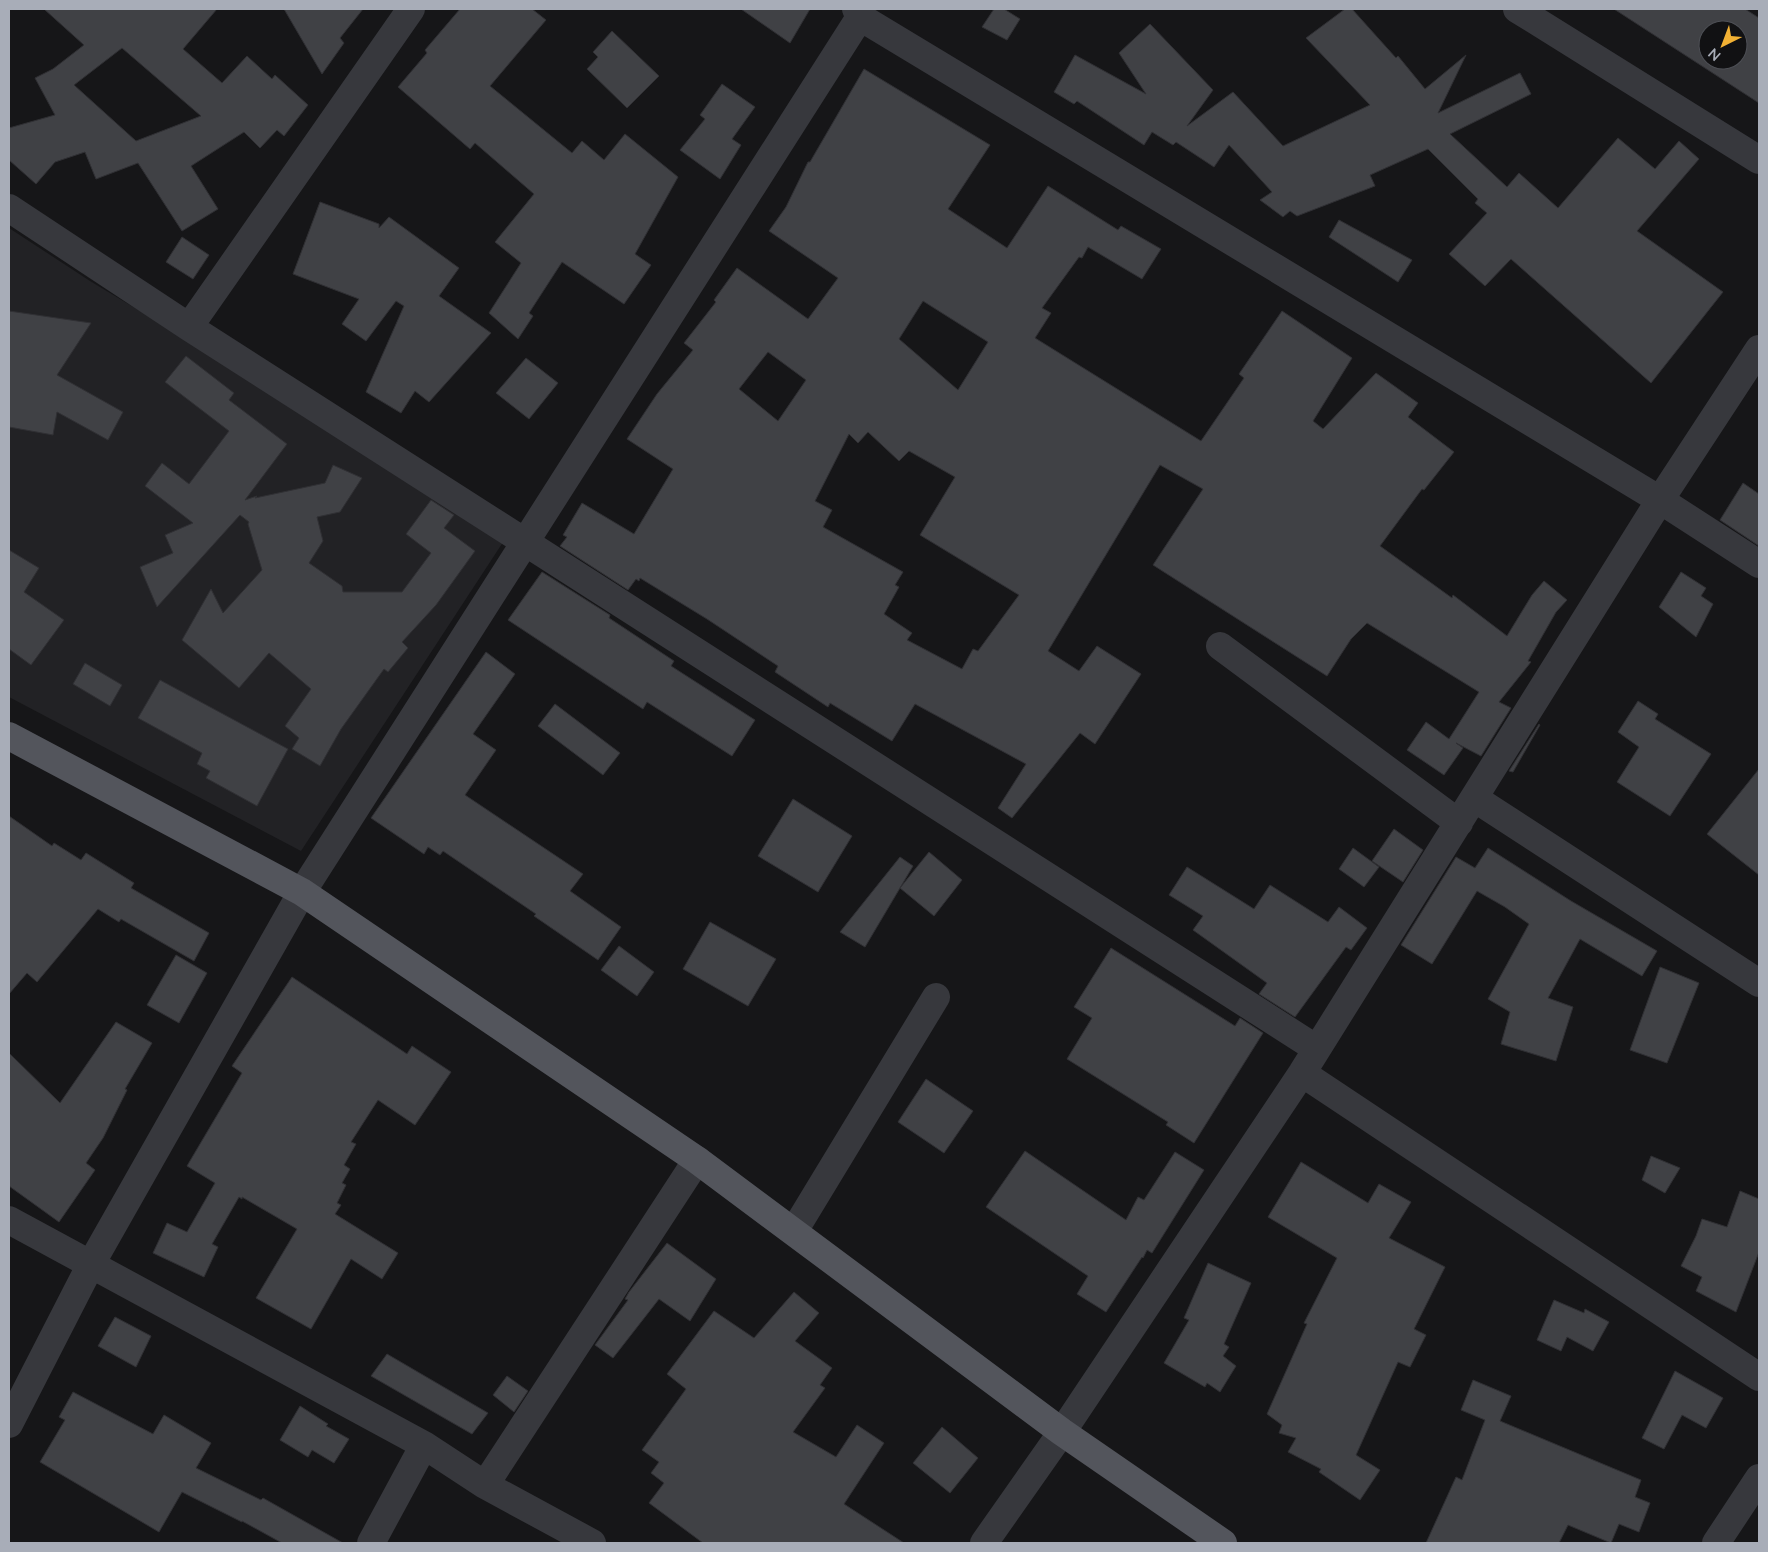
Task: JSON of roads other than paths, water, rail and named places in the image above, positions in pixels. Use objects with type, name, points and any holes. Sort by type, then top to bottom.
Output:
[{"type":"main road","points":[[9,736],[302,892],[697,1160],[1062,1432],[1223,1543]]},
{"type":"street","points":[[189,327],[411,9]]},
{"type":"street","points":[[1516,9],[1759,160]]},
{"type":"street","points":[[9,1424],[91,1264],[302,892],[526,543],[858,13],[1660,500],[1759,564]]},
{"type":"street","points":[[9,208],[189,327],[1317,1049]]},
{"type":"street","points":[[984,1543],[1062,1432],[1302,1074],[1660,500],[1759,349]]},
{"type":"street","points":[[1220,646],[1459,823]]},
{"type":"street","points":[[1474,798],[1759,982]]},
{"type":"street","points":[[794,1231],[936,997]]},
{"type":"street","points":[[1302,1074],[1759,1377]]},
{"type":"street","points":[[485,1485],[697,1160]]},
{"type":"street","points":[[9,1220],[424,1445],[485,1485],[592,1543]]},
{"type":"street","points":[[371,1543],[424,1445]]},
{"type":"street","points":[[1716,1543],[1759,1478]]}]
